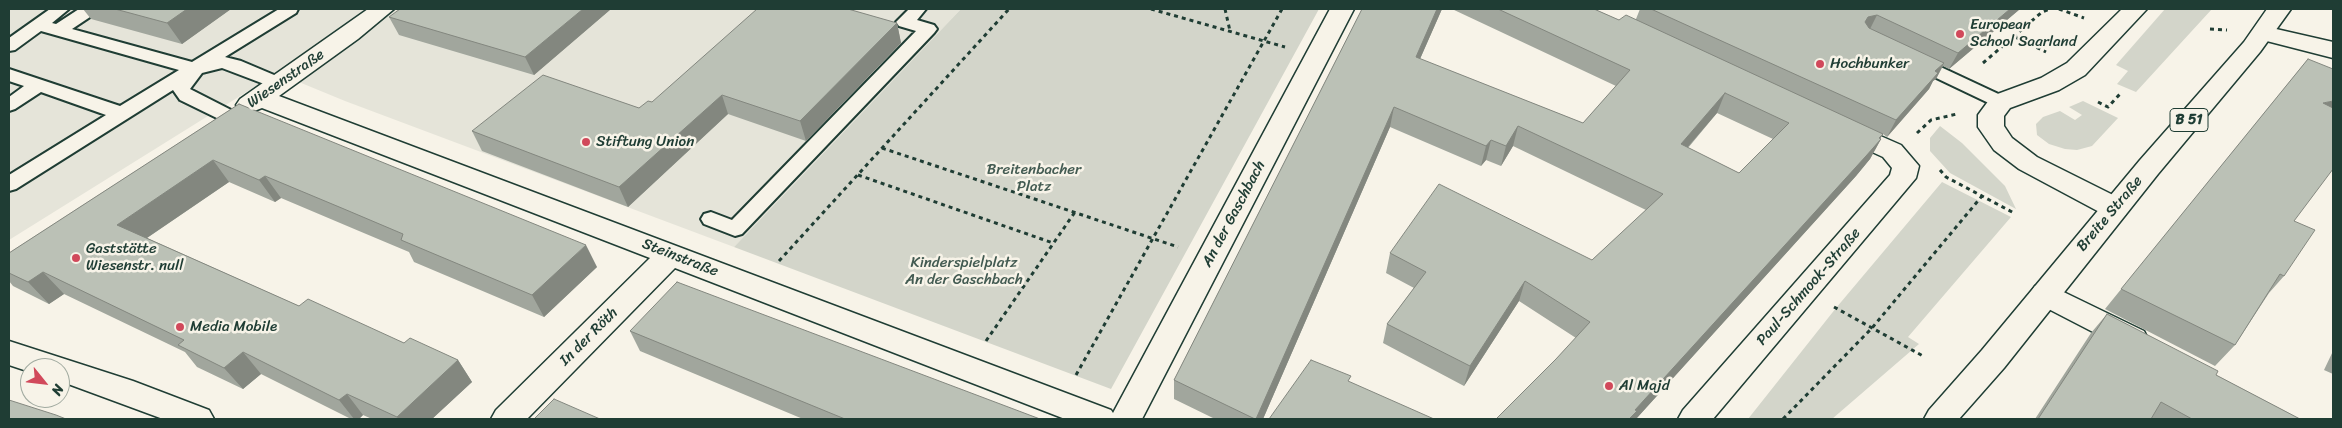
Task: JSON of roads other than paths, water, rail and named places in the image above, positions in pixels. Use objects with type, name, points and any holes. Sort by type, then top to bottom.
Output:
[{"type":"street","name":"Wiesenstraße","points":[[206,132],[270,91],[382,9]]},
{"type":"street","name":"An der Gaschbach","points":[[1126,419],[1342,9]]},
{"type":"street","points":[[2115,208],[2028,163],[2003,144],[1991,127],[1991,115],[2001,102],[2050,84],[2076,69],[2135,9]]},
{"type":"street","name":"Breite Straße","points":[[1940,419],[1993,359],[2115,208],[2263,33],[2279,9]]},
{"type":"street","points":[[2263,33],[2333,50]]},
{"type":"street","name":"Steinstraße","points":[[270,91],[671,255],[1100,419]]},
{"type":"street","name":"Paul-Schmook-Straße","points":[[1694,419],[1903,178],[1906,166],[1892,151],[1820,117]]},
{"type":"street","name":"In der Röth","points":[[506,419],[671,255]]},
{"type":"street","points":[[2045,294],[2154,350]]},
{"type":"street","points":[[9,353],[25,358]]},
{"type":"street","points":[[70,372],[198,419]]},
{"type":"lane","points":[[9,46],[61,9]]},
{"type":"lane","points":[[59,30],[90,9]]},
{"type":"lane","points":[[9,184],[290,9]]},
{"type":"lane","points":[[711,219],[735,228],[928,29],[905,22],[918,9]]},
{"type":"lane","points":[[39,25],[195,69],[222,62],[235,65],[270,91]]},
{"type":"lane","points":[[1901,54],[2001,102]]},
{"type":"lane","points":[[195,69],[181,88],[186,96],[230,117]]},
{"type":"lane","points":[[9,75],[123,114]]},
{"type":"lane","points":[[9,105],[39,85]]},
{"type":"place","name":"European School Saarland","points":[[1960,34]]},
{"type":"place","name":"Hochbunker","points":[[1820,64]]},
{"type":"place","name":"Stiftung Union","points":[[586,142]]},
{"type":"place","name":"Gaststätte Wiesenstr. null","points":[[76,258]]},
{"type":"place","name":"Media Mobile","points":[[180,327]]},
{"type":"place","name":"Al Majd","points":[[1609,386]]},
{"type":"park label","name":"Breitenbacher Platz","points":[[1034,178]]},
{"type":"park label","name":"Kinderspielplatz An der Gaschbach","points":[[964,272]]}]
